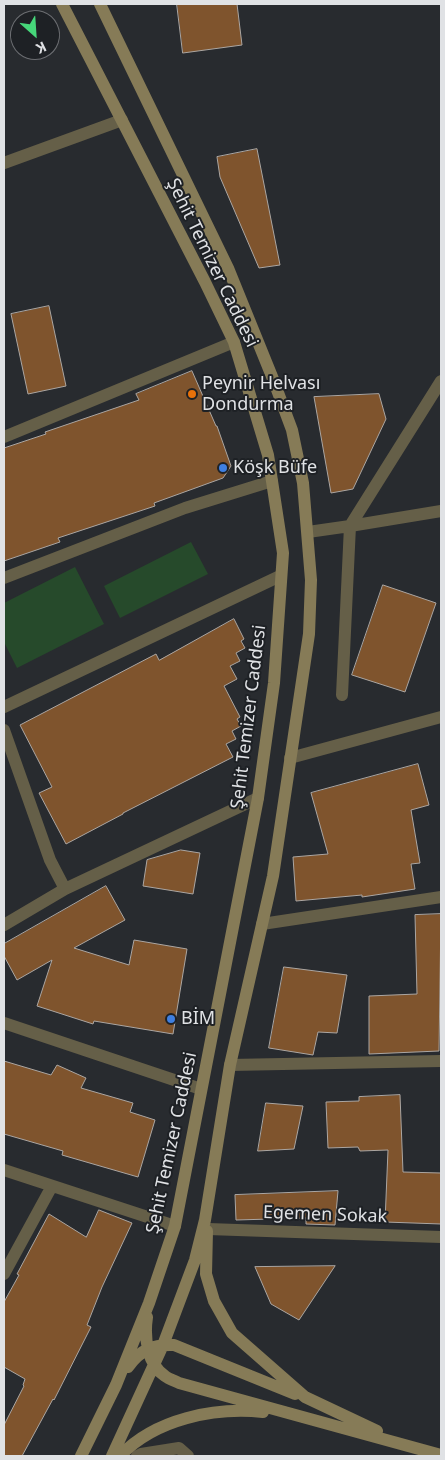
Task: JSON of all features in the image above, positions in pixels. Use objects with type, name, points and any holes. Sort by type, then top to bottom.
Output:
[{"type":"main road","name":"Şehit Temizer Caddesi","points":[[62,4],[234,342],[268,455],[283,553],[274,683],[258,798],[175,1226],[149,1303],[116,1384],[81,1456]]},
{"type":"main road","name":"Şehit Temizer Caddesi","points":[[100,4],[228,268],[274,379],[292,430],[303,484],[311,580],[308,634],[273,876],[230,1064],[206,1224],[195,1260],[163,1345],[112,1456]]},
{"type":"main road","points":[[206,1224],[206,1274],[214,1301],[232,1333],[304,1397]]},
{"type":"main road","points":[[149,1303],[146,1327],[147,1348],[154,1363],[163,1375],[179,1383],[441,1455]]},
{"type":"main road","points":[[116,1384],[137,1355],[147,1348],[174,1345],[304,1397],[409,1446]]},
{"type":"main road","points":[[120,1456],[128,1447],[144,1435],[172,1422],[228,1411],[294,1415]]},
{"type":"street","points":[[4,163],[122,120]]},
{"type":"street","points":[[4,437],[234,342]]},
{"type":"street","points":[[342,695],[350,526],[441,381]]},
{"type":"street","points":[[4,578],[185,508],[272,481]]},
{"type":"street","points":[[308,532],[441,511]]},
{"type":"street","points":[[4,707],[280,576]]},
{"type":"street","points":[[290,758],[441,716]]},
{"type":"street","points":[[4,730],[50,860],[65,889]]},
{"type":"street","points":[[4,925],[65,889],[258,798]]},
{"type":"street","points":[[262,924],[441,897]]},
{"type":"street","points":[[4,1023],[201,1089]]},
{"type":"street","points":[[230,1064],[441,1061]]},
{"type":"street","points":[[4,1170],[175,1226]]},
{"type":"street","points":[[4,1274],[52,1186]]},
{"type":"street","name":"Egemen Sokak","points":[[206,1224],[441,1237]]},
{"type":"street","points":[[136,1456],[179,1448],[188,1456]]},
{"type":"green space","points":[[191,542],[208,574],[120,618],[104,586]]},
{"type":"green space","points":[[75,567],[104,624],[17,668],[4,642],[4,603]]},
{"type":"building","points":[[177,4],[237,4],[242,45],[183,53]]},
{"type":"building","points":[[257,149],[280,265],[259,268],[220,177],[217,157]]},
{"type":"building","points":[[49,306],[66,386],[28,394],[11,314]]},
{"type":"building","points":[[192,371],[217,426],[231,466],[223,478],[154,503],[155,506],[58,538],[60,542],[4,561],[4,448],[139,400],[136,394]]},
{"type":"building","points":[[379,394],[386,419],[353,489],[331,493],[314,397]]},
{"type":"building","points":[[383,585],[436,603],[405,692],[352,675]]},
{"type":"building","points":[[234,619],[244,639],[241,641],[245,648],[236,653],[240,661],[230,666],[237,679],[224,686],[240,717],[237,719],[241,726],[232,731],[236,739],[226,744],[233,757],[66,844],[39,793],[52,787],[20,725],[156,654],[159,660]]},
{"type":"building","points":[[418,764],[429,805],[411,810],[420,863],[411,864],[415,889],[362,897],[362,895],[296,901],[293,857],[328,854],[311,793]]},
{"type":"building","points":[[181,850],[200,853],[193,894],[143,886],[147,860]]},
{"type":"building","points":[[106,886],[125,920],[74,948],[129,965],[134,940],[187,949],[173,1034],[94,1021],[93,1024],[37,1006],[52,960],[17,980],[4,956],[4,944]]},
{"type":"building","points":[[441,914],[439,1051],[369,1054],[369,996],[417,994],[415,915]]},
{"type":"building","points":[[284,967],[347,975],[337,1033],[318,1032],[313,1055],[269,1048]]},
{"type":"building","points":[[4,1061],[51,1075],[57,1065],[86,1078],[81,1088],[133,1103],[130,1112],[155,1120],[138,1177],[62,1155],[63,1151],[4,1134]]},
{"type":"building","points":[[400,1095],[403,1172],[441,1173],[441,1224],[385,1222],[388,1150],[360,1151],[358,1147],[328,1148],[326,1102],[359,1101],[359,1097]]},
{"type":"building","points":[[266,1103],[303,1106],[294,1149],[258,1151]]},
{"type":"building","points":[[338,1191],[335,1225],[306,1224],[306,1218],[236,1220],[235,1195]]},
{"type":"building","points":[[99,1210],[132,1223],[102,1287],[87,1325],[91,1327],[54,1400],[22,1456],[4,1456],[4,1425],[24,1386],[25,1379],[4,1367],[4,1302],[49,1214],[86,1237]]},
{"type":"building","points":[[335,1266],[299,1320],[271,1304],[255,1267]]},
{"type":"place","name":"Peynir Helvası Dondurma","points":[[192,394]]},
{"type":"place","name":"Köşk Büfe","points":[[223,468]]},
{"type":"place","name":"BİM","points":[[171,1019]]}]
